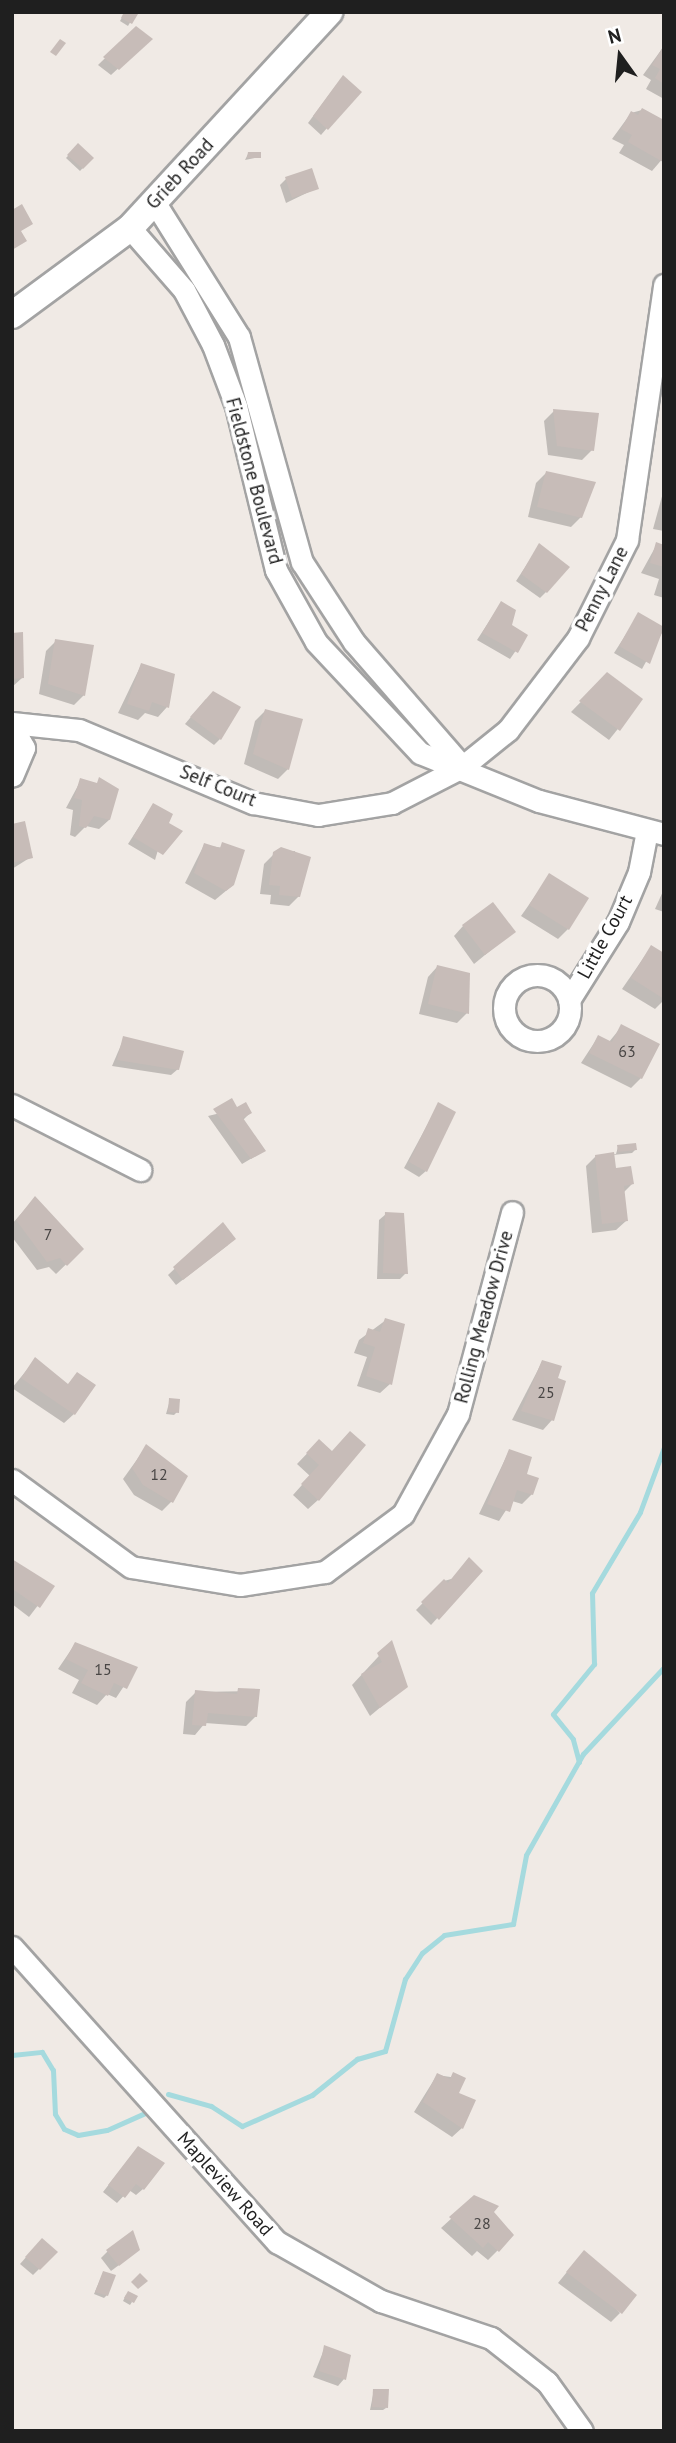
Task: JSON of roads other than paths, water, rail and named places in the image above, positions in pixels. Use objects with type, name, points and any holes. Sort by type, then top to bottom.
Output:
[{"type":"street","name":"Grieb Road","points":[[12,315],[130,228],[329,12]]},
{"type":"street","name":"Fieldstone Boulevard","points":[[155,203],[239,337],[302,562],[354,642],[463,766]]},
{"type":"street","name":"Fieldstone Boulevard","points":[[130,228],[184,290],[213,345],[236,406],[276,570],[316,642],[420,753],[463,766],[539,801],[655,832]]},
{"type":"street","name":"Penny Lane","points":[[463,766],[508,730],[578,638],[627,540],[658,348],[664,285]]},
{"type":"street","name":"Self Court","points":[[12,725],[79,730],[253,803],[318,815],[392,803],[463,766]]},
{"type":"street","name":"Self Court","points":[[12,725],[24,748],[12,776]]},
{"type":"street","name":"Little Court","points":[[569,1000],[618,922],[655,832]]},
{"type":"street","points":[[12,1105],[140,1170]]},
{"type":"street","name":"Rolling Meadow Drive","points":[[12,1480],[131,1567],[240,1585],[325,1572],[403,1514],[458,1414],[512,1212]]},
{"type":"street","name":"Mapleview Road","points":[[12,1947],[277,2242],[382,2301],[491,2338],[547,2382],[582,2431]]},
{"type":"waterway","points":[[579,1762],[573,1739],[553,1714],[594,1664],[592,1593],[640,1512],[664,1447]]},
{"type":"waterway","points":[[168,2094],[211,2106],[242,2126],[312,2095],[357,2059],[385,2051],[405,1979],[422,1953],[444,1935],[513,1924],[526,1855],[583,1754],[664,1667]]},
{"type":"waterway","points":[[12,2055],[42,2052],[53,2070],[55,2114],[64,2129],[78,2135],[107,2130],[145,2113]]}]
